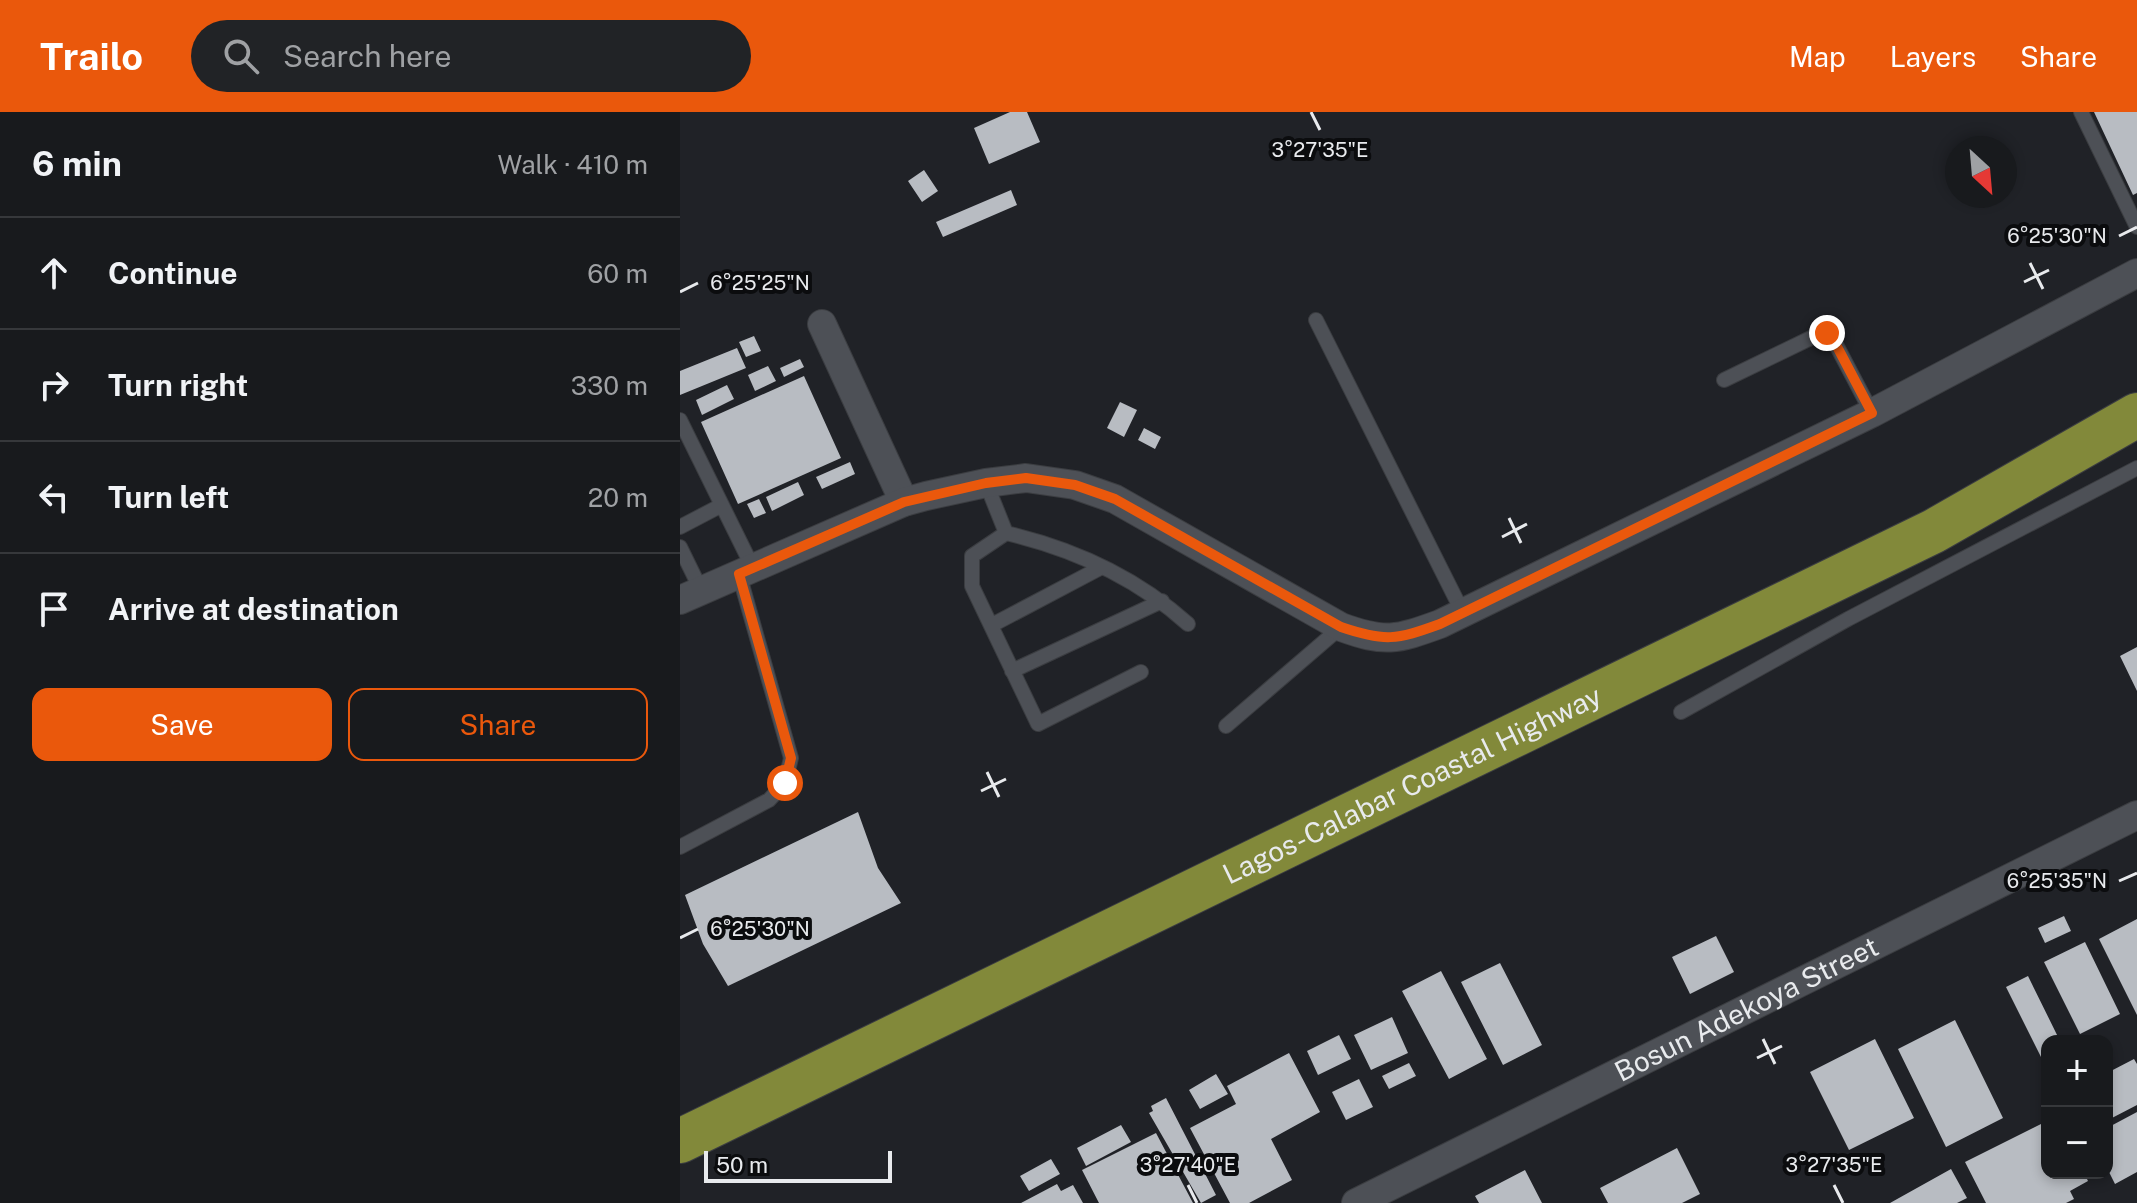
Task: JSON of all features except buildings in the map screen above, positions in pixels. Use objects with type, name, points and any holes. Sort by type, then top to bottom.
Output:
[{"type":"highway","name":"Lagos-Calabar Coastal Highway","points":[[680,1141],[1934,531],[2137,415]]},
{"type":"street","points":[[691,595],[904,502],[986,483],[1026,478],[1075,485],[1115,499],[1341,627],[1373,638],[1403,638],[1463,613],[1872,413],[2137,273]]},
{"type":"street","points":[[822,324],[904,502]]},
{"type":"street","name":"Bosun Adekoya Street","points":[[1356,1203],[2137,815]]},
{"type":"lane","points":[[2081,112],[2137,227]]},
{"type":"lane","points":[[1316,320],[1463,613]]},
{"type":"lane","points":[[1724,380],[1819,334],[1827,333],[1872,413]]},
{"type":"lane","points":[[680,420],[722,505],[746,571],[791,758],[785,783],[769,800],[680,847]]},
{"type":"lane","points":[[1681,712],[1848,619],[2137,468]]},
{"type":"lane","points":[[986,483],[1006,533]]},
{"type":"lane","points":[[680,527],[722,505]]},
{"type":"lane","points":[[1141,672],[1038,724],[972,586],[972,556],[1006,533],[1052,544],[1102,567],[1162,601],[1188,624]]},
{"type":"lane","points":[[680,547],[691,595]]},
{"type":"lane","points":[[992,625],[1102,567]]},
{"type":"lane","points":[[1012,671],[1162,601]]},
{"type":"lane","points":[[1226,726],[1341,627]]},
{"type":"route","points":[[785,783],[791,758],[739,574],[904,502],[986,483],[1026,478],[1075,485],[1115,499],[1341,627],[1373,638],[1403,638],[1440,624],[1872,413],[1827,333]]}]
